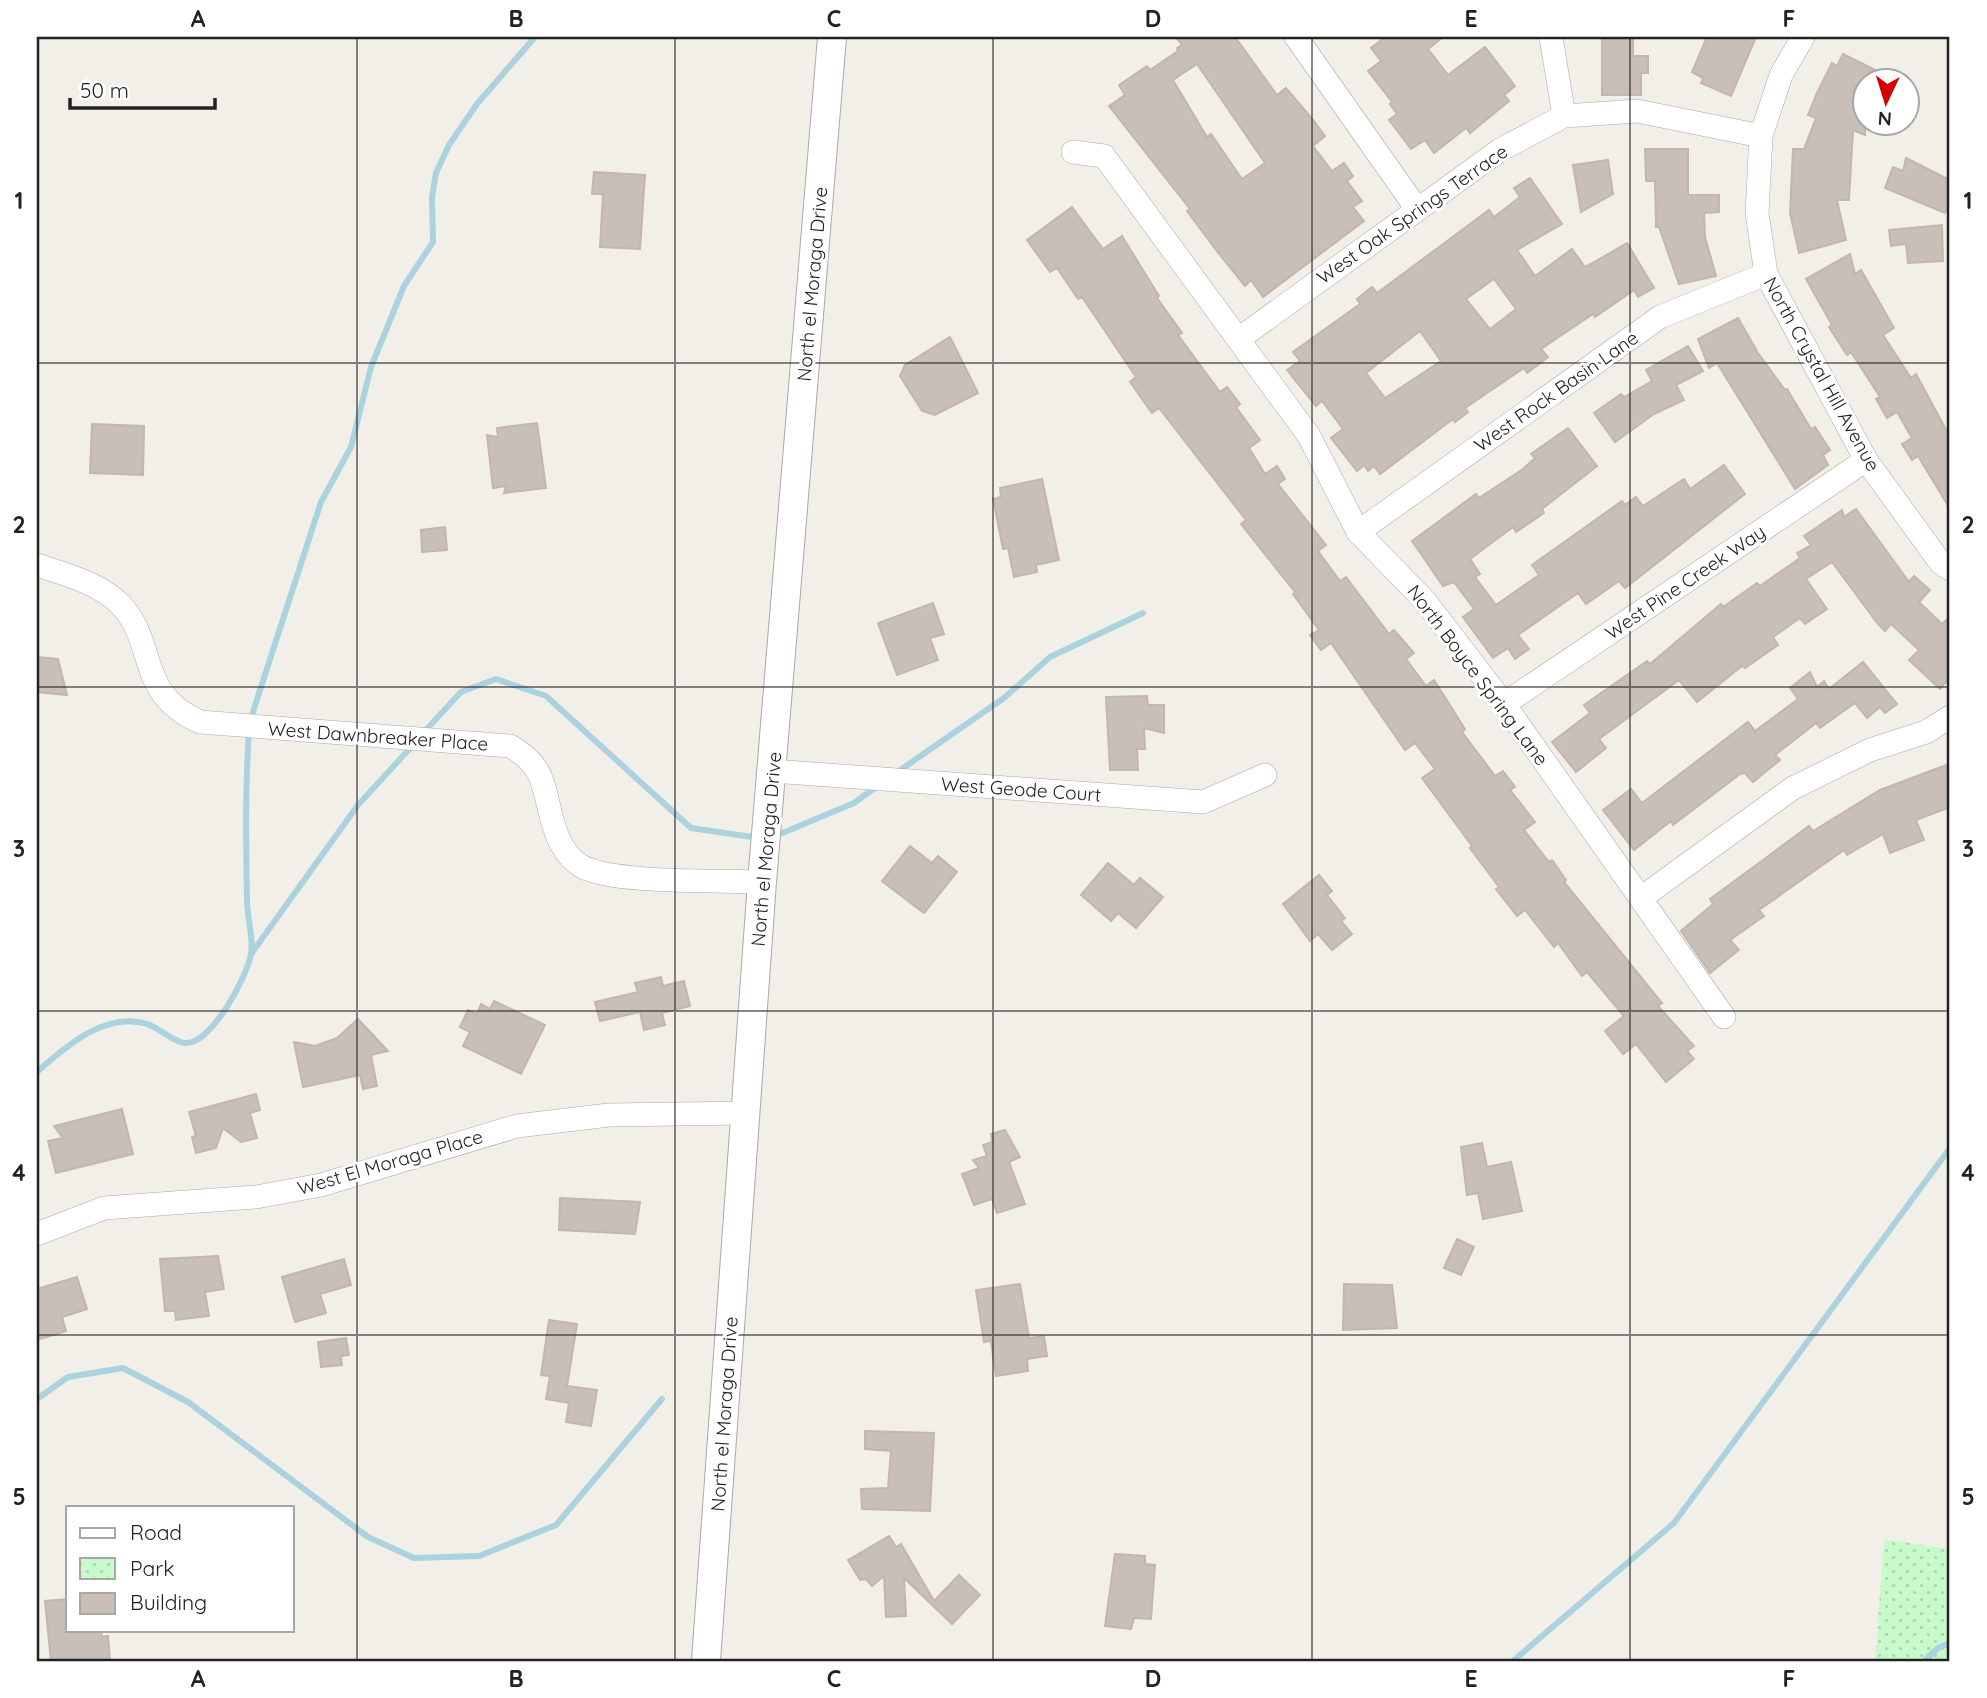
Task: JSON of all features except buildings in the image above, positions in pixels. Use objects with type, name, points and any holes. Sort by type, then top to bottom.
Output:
[{"type":"street","name":"North el Moraga Drive","points":[[706,1661],[762,882],[832,37]]},
{"type":"street","points":[[1296,37],[1417,209]]},
{"type":"street","points":[[1551,37],[1564,116]]},
{"type":"street","name":"North Crystal Hill Avenue","points":[[1803,37],[1781,75],[1761,136],[1757,213],[1766,274],[1867,460],[1940,562],[1950,569]]},
{"type":"street","name":"West Oak Springs Terrace","points":[[1240,338],[1500,150],[1564,116],[1637,111],[1761,136]]},
{"type":"street","name":"North Boyce Spring Lane","points":[[1073,152],[1104,156],[1240,338],[1309,436],[1358,532],[1425,601],[1504,704],[1724,1017]]},
{"type":"street","name":"West Rock Basin Lane","points":[[1358,532],[1660,317],[1766,274]]},
{"type":"street","name":"West Pine Creek Way","points":[[1504,704],[1867,460]]},
{"type":"street","name":"West Dawnbreaker Place","points":[[37,565],[99,589],[121,605],[134,626],[166,701],[181,714],[200,722],[510,746],[528,756],[539,771],[555,831],[565,851],[580,866],[628,878],[762,882]]},
{"type":"street","points":[[1641,898],[1793,788],[1870,750],[1926,732],[1950,717]]},
{"type":"street","name":"West Geode Court","points":[[772,771],[1203,802],[1265,775]]},
{"type":"street","name":"West El Moraga Place","points":[[37,1234],[104,1208],[256,1197],[321,1185],[517,1126],[609,1115],[747,1113]]},
{"type":"green space","points":[[1884,1539],[1950,1549],[1950,1661],[1875,1661]]},
{"type":"waterway","points":[[250,721],[321,502],[351,447],[371,367],[404,286],[433,242],[432,197],[436,173],[449,145],[477,104],[535,37]]},
{"type":"waterway","points":[[896,773],[1004,698],[1050,657],[1143,613]]},
{"type":"waterway","points":[[424,732],[461,692],[496,679],[546,696],[691,828],[759,838]]},
{"type":"waterway","points":[[37,1072],[74,1042],[102,1027],[132,1021],[147,1024],[185,1043],[195,1041],[206,1033],[226,1008],[243,978],[252,948],[247,908],[246,859],[249,732]]},
{"type":"waterway","points":[[251,954],[358,805],[412,746]]},
{"type":"waterway","points":[[773,837],[854,803],[879,785]]},
{"type":"waterway","points":[[1513,1661],[1674,1523],[1950,1148]]},
{"type":"waterway","points":[[37,1399],[68,1377],[123,1368],[188,1402],[368,1537],[414,1558],[479,1556],[556,1525],[662,1399]]},
{"type":"waterway","points":[[1924,1661],[1938,1648],[1950,1643]]}]
